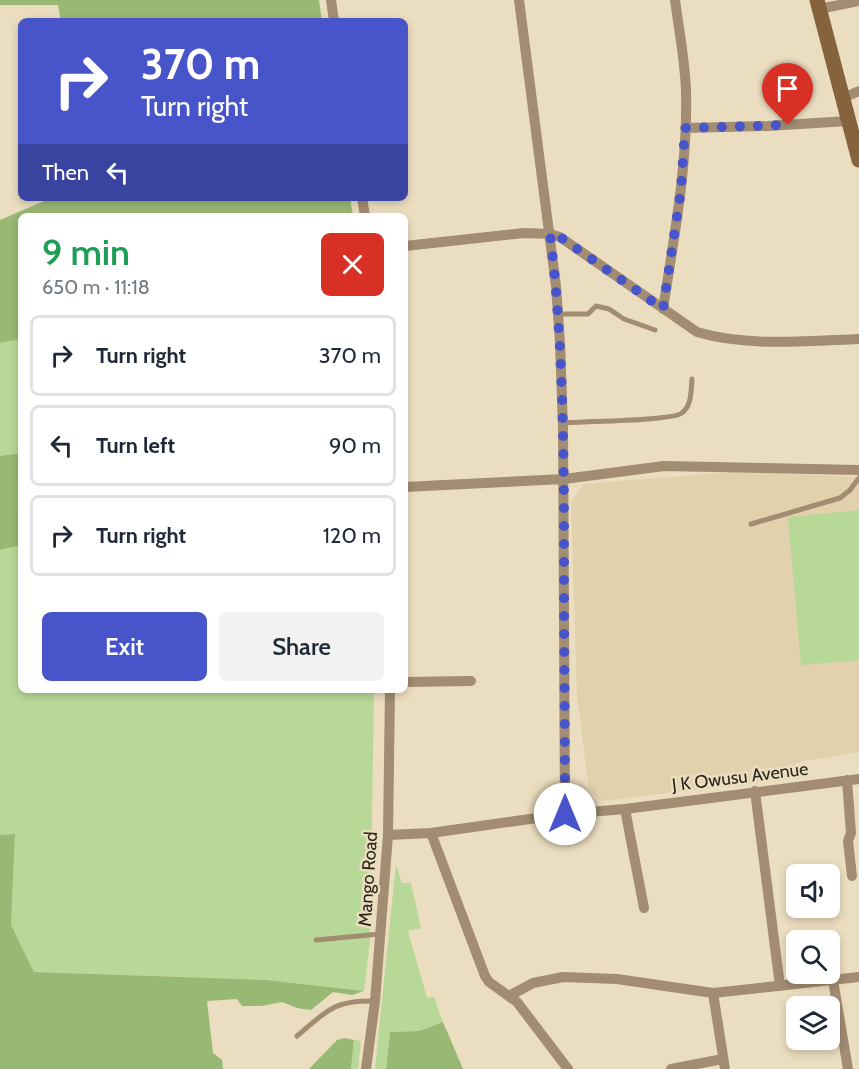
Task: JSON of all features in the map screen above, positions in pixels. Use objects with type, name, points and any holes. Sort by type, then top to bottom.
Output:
[{"type":"street","points":[[331,0],[334,18]]},
{"type":"street","points":[[519,0],[550,234],[558,314],[564,479],[565,814]]},
{"type":"street","points":[[663,309],[681,190],[685,128],[686,90],[675,0]]},
{"type":"street","points":[[859,1],[818,4],[859,160]]},
{"type":"street","points":[[843,98],[859,92]]},
{"type":"street","points":[[685,128],[848,121]]},
{"type":"street","points":[[408,246],[509,234],[550,234],[560,237],[697,332],[719,339],[757,341],[859,339]]},
{"type":"street","points":[[408,487],[564,479],[664,466],[859,470]]},
{"type":"street","points":[[408,682],[471,681]]},
{"type":"street","name":"Mango Road","points":[[366,1069],[375,1001],[388,835],[390,693]]},
{"type":"street","name":"J K Owusu Avenue","points":[[388,835],[431,833],[565,814],[625,809],[859,779]]},
{"type":"street","points":[[847,780],[852,876]]},
{"type":"street","points":[[755,791],[780,986]]},
{"type":"street","points":[[625,809],[644,908]]},
{"type":"street","points":[[431,833],[485,976],[489,982],[518,1002],[568,1069]]},
{"type":"street","points":[[508,996],[533,983],[563,977],[617,979],[713,993],[798,984]]},
{"type":"street","points":[[840,979],[859,977]]},
{"type":"street","points":[[834,984],[848,1069]]},
{"type":"street","points":[[671,1069],[724,1064],[713,993]]},
{"type":"lane","points":[[558,314],[588,314],[596,306],[602,306],[624,319],[656,330]]},
{"type":"lane","points":[[563,423],[665,419],[682,414],[691,399],[692,379]]},
{"type":"lane","points":[[750,524],[840,498],[859,478]]},
{"type":"lane","points":[[316,940],[380,934]]},
{"type":"lane","points":[[297,1036],[331,1008],[352,1001],[375,1001]]},
{"type":"shaded area","points":[[734,472],[859,477],[859,752],[799,762],[765,782],[601,801],[589,790],[577,695],[571,503],[584,484]]},
{"type":"green space","points":[[0,0],[319,0],[322,18],[60,18],[58,5],[0,5]]},
{"type":"green space","points":[[44,201],[350,201],[352,213],[18,213],[18,340],[0,343],[0,220]]},
{"type":"green space","points":[[18,340],[18,453],[0,456],[0,343]]},
{"type":"green space","points":[[18,453],[18,546],[0,550],[0,456]]},
{"type":"green space","points":[[859,510],[859,660],[801,665],[788,517]]},
{"type":"green space","points":[[18,546],[18,693],[374,693],[370,941],[364,991],[267,980],[34,972],[11,925],[15,834],[0,835],[0,550]]},
{"type":"green space","points":[[15,834],[11,925],[34,972],[267,980],[364,991],[352,995],[333,992],[311,1010],[282,1002],[261,1006],[242,1006],[237,999],[207,1001],[213,1053],[222,1060],[223,1069],[0,1069],[0,835]]},
{"type":"green space","points":[[396,864],[402,883],[411,883],[421,928],[408,931],[427,998],[434,997],[443,1022],[419,1031],[390,1032],[386,1069],[375,1069]]},
{"type":"green space","points":[[443,1022],[463,1069],[386,1069],[390,1032],[419,1031]]},
{"type":"green space","points":[[345,1038],[354,1040],[351,1069],[309,1069],[337,1040]]},
{"type":"green space","points":[[354,1040],[361,1041],[358,1069],[351,1069]]},
{"type":"route","points":[[565,814],[563,428],[560,343],[550,234],[560,237],[663,309],[681,190],[685,128],[788,125]]}]
